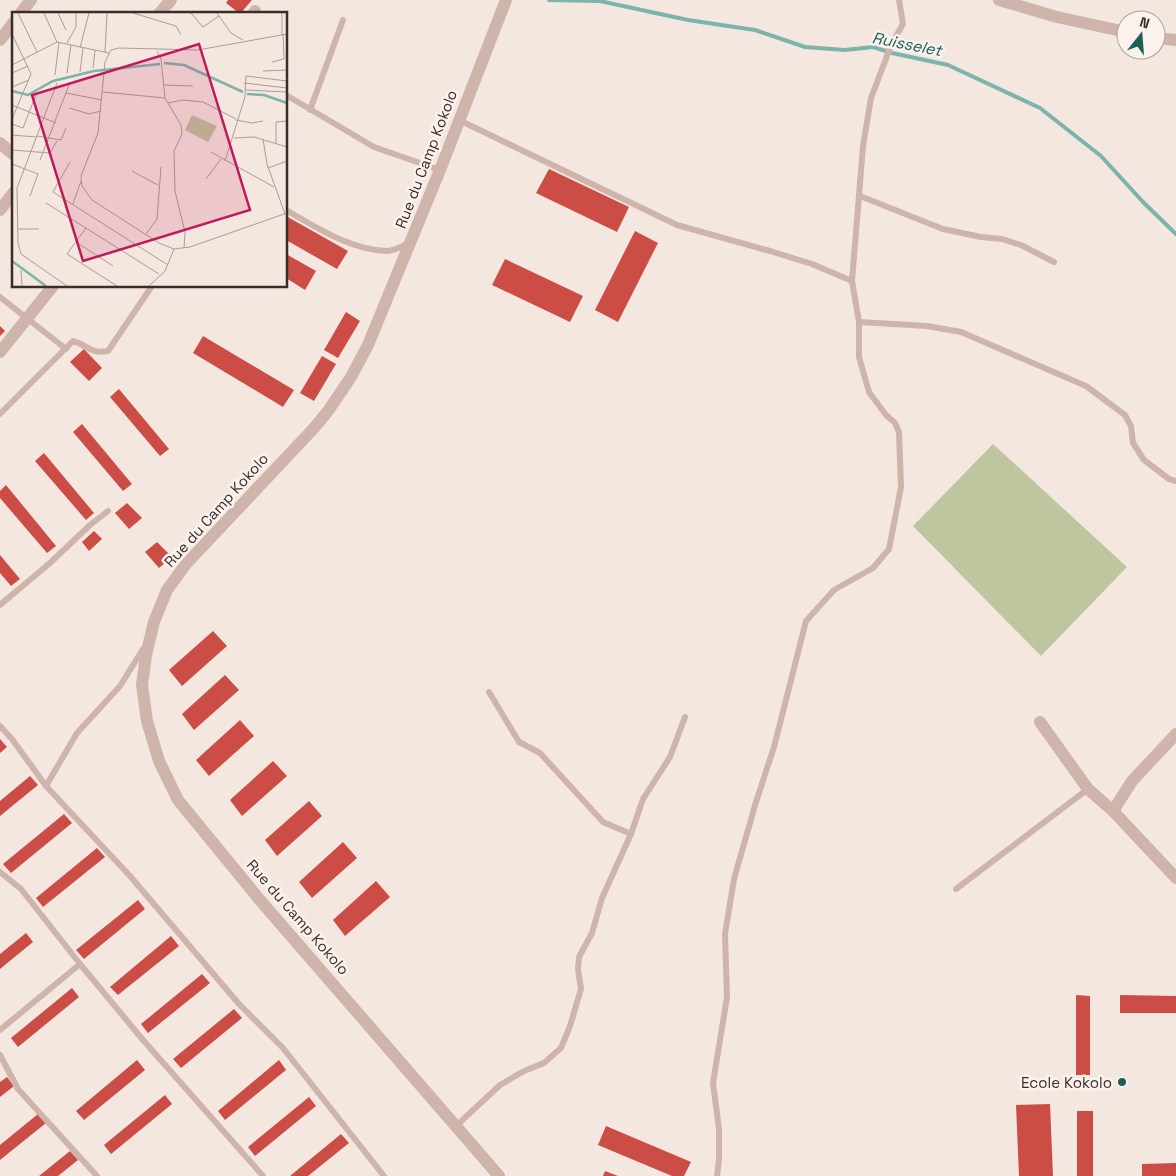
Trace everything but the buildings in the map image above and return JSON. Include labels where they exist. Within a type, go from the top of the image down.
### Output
[{"type":"street","points":[[22,12],[31,0]]},
{"type":"street","points":[[161,12],[170,0]]},
{"type":"street","name":"Rue du Camp Kokolo","points":[[499,1176],[259,899],[178,800],[158,761],[147,721],[142,685],[154,622],[167,590],[186,564],[314,428],[351,377],[368,345],[411,242],[506,0]]},
{"type":"street","points":[[999,0],[1057,17],[1116,30]]},
{"type":"street","points":[[0,40],[12,25]]},
{"type":"street","points":[[0,143],[12,153]]},
{"type":"street","points":[[0,210],[12,195]]},
{"type":"street","points":[[0,352],[51,288]]},
{"type":"street","points":[[1040,722],[1088,789],[1113,811],[1176,878]]},
{"type":"street","points":[[1113,811],[1132,781],[1176,734]]},
{"type":"lane","points":[[717,1176],[719,1129],[712,1083],[727,997],[725,934],[734,879],[774,747],[806,621],[834,590],[873,568],[889,549],[901,487],[899,432],[895,423],[886,415],[869,392],[859,357],[858,322],[852,281],[863,146],[871,98],[892,43],[903,24],[900,0]]},
{"type":"lane","points":[[310,110],[343,20]]},
{"type":"lane","points":[[288,96],[374,147],[440,170]]},
{"type":"lane","points":[[459,120],[677,225],[812,264],[852,281]]},
{"type":"lane","points":[[860,196],[943,230],[1002,239],[1021,245],[1054,262]]},
{"type":"lane","points":[[288,211],[328,234],[361,246],[389,252],[411,242]]},
{"type":"lane","points":[[0,414],[73,341],[96,353],[108,351],[151,288]]},
{"type":"lane","points":[[0,297],[66,349]]},
{"type":"lane","points":[[858,322],[927,326],[961,332],[1086,386],[1125,415],[1130,426],[1133,443],[1144,460],[1176,482]]},
{"type":"lane","points":[[0,605],[108,511]]},
{"type":"lane","points":[[46,786],[77,733],[120,686],[150,638]]},
{"type":"lane","points":[[489,692],[519,742],[540,753],[603,822],[631,834]]},
{"type":"lane","points":[[456,1126],[500,1085],[524,1071],[544,1063],[561,1048],[581,989],[578,969],[579,957],[592,933],[602,898],[631,834],[643,799],[670,757],[685,717]]},
{"type":"lane","points":[[0,726],[12,739],[46,786],[130,876],[239,1004],[283,1048],[384,1176]]},
{"type":"lane","points":[[956,889],[1088,789]]},
{"type":"lane","points":[[0,872],[21,889],[161,1062],[263,1176]]},
{"type":"lane","points":[[0,1030],[80,964]]},
{"type":"lane","points":[[0,1055],[18,1089],[97,1176]]},
{"type":"green space","points":[[993,444],[1127,567],[1041,656],[913,526]]},
{"type":"waterway","name":"Ruisselet","points":[[549,0],[600,1],[688,20],[755,30],[805,47],[845,50],[873,47],[948,65],[1040,108],[1101,156],[1143,202],[1176,234]]},
{"type":"place","name":"Ecole Kokolo","points":[[1122,1082]]}]
